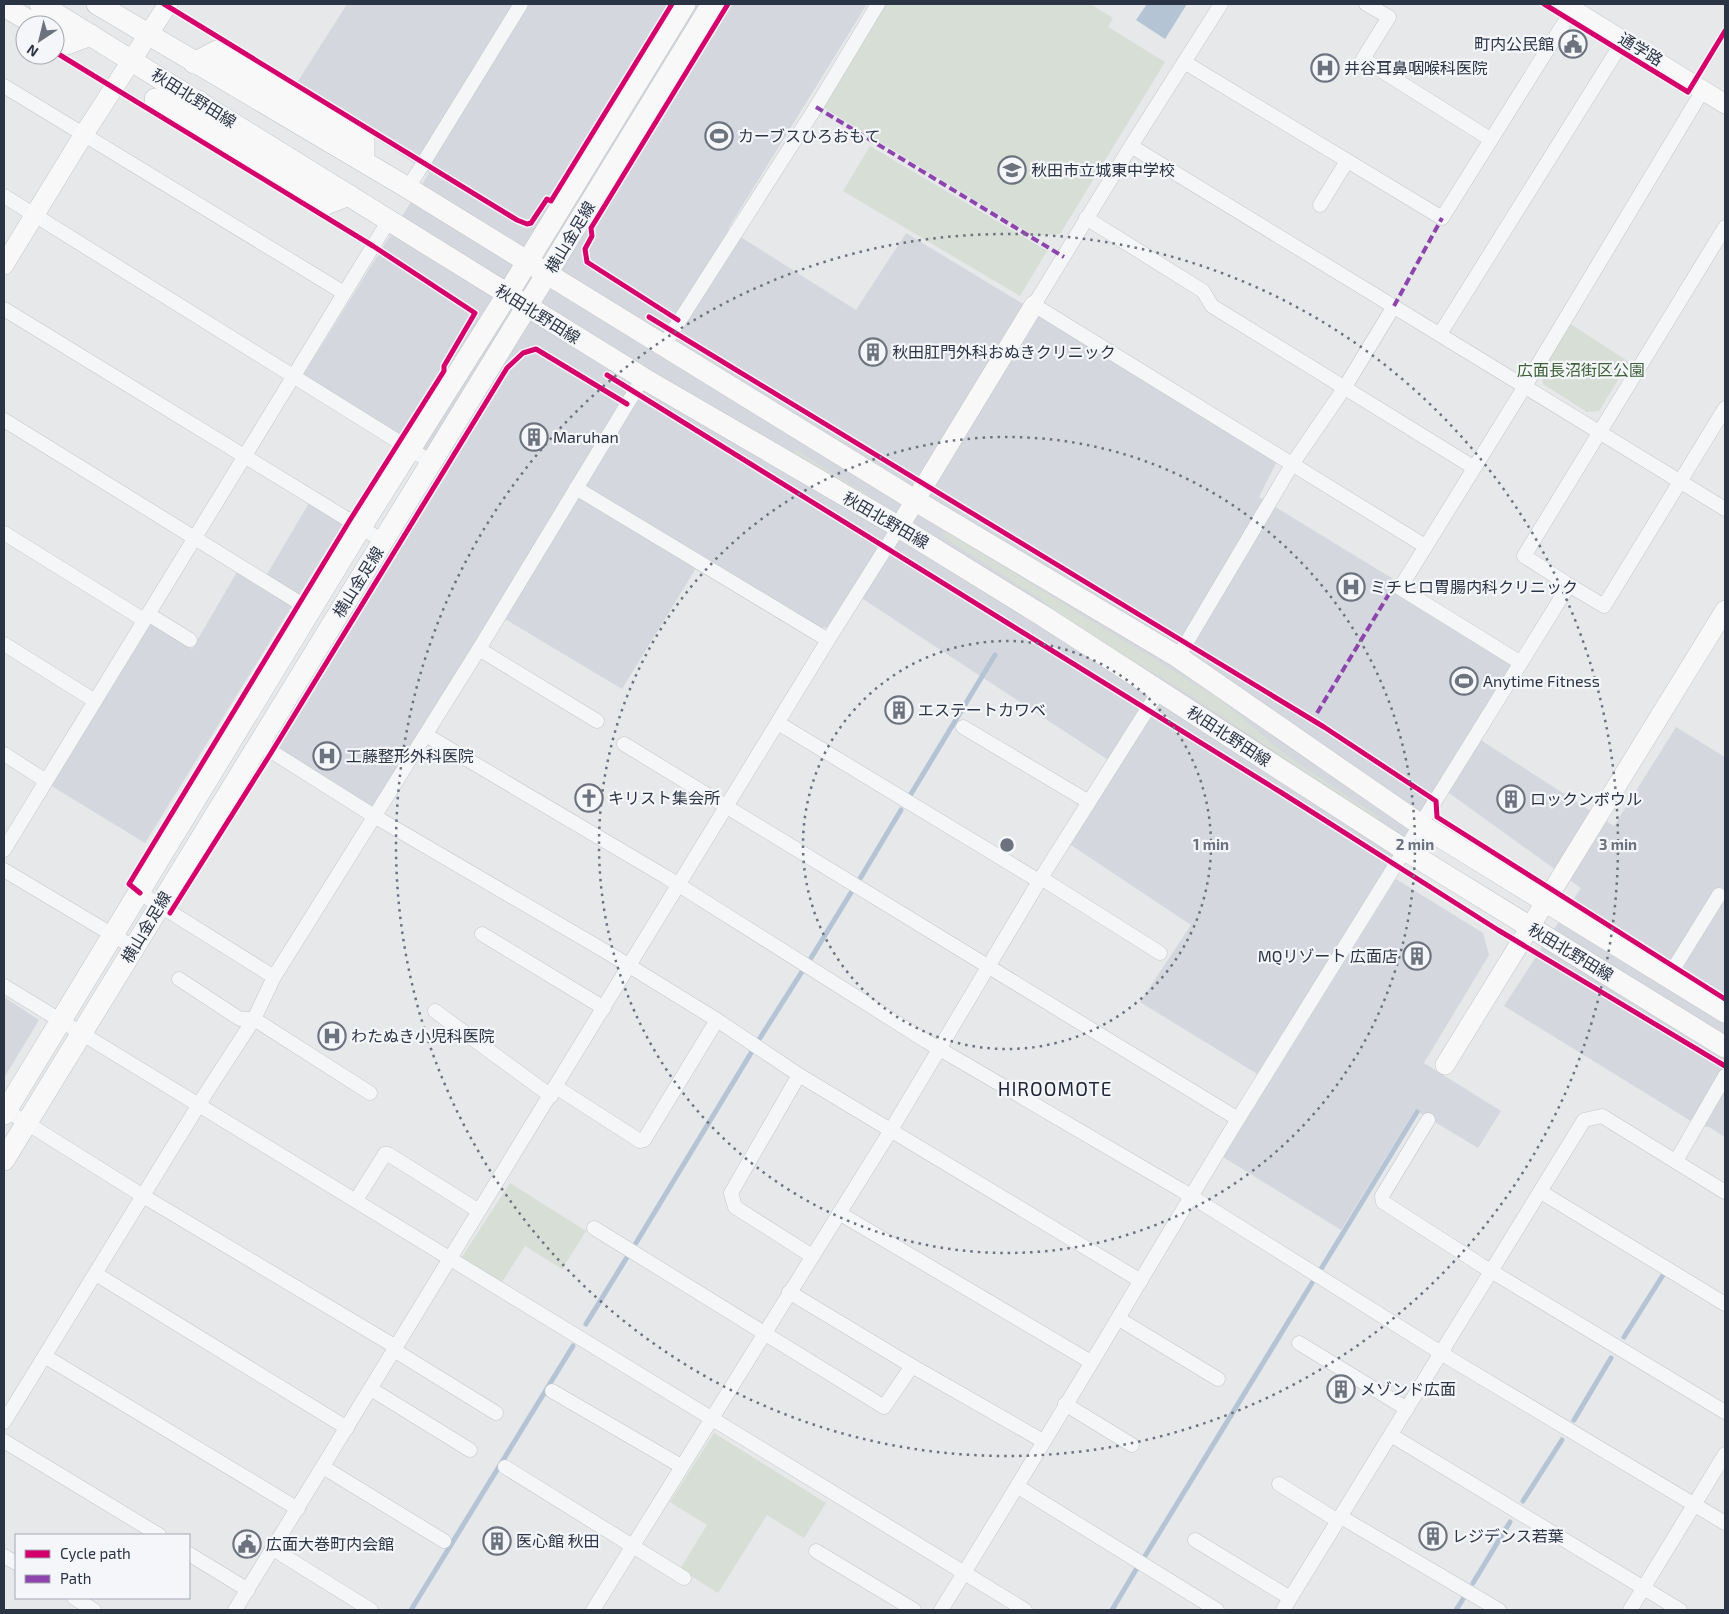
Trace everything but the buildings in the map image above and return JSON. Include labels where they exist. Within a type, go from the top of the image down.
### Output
[{"type":"main road","name":"秋田北野田線","points":[[40,4],[199,101],[527,308],[899,527],[1159,691],[1405,850],[1725,1047]]},
{"type":"main road","name":"秋田北野田線","points":[[97,4],[194,63],[364,161],[916,501],[1178,657],[1421,825],[1725,1012]]},
{"type":"main road","name":"横山金足線","points":[[5,1112],[312,610],[360,527],[507,295],[685,4]]},
{"type":"main road","name":"横山金足線","points":[[4,1160],[712,4]]},
{"type":"main road","points":[[4,6],[19,15]]},
{"type":"main road","points":[[65,43],[67,44],[91,34]]},
{"type":"main road","points":[[155,99],[326,204],[349,195]]},
{"type":"main road","points":[[199,101],[203,129]]},
{"type":"street","points":[[4,265],[84,134],[168,4]]},
{"type":"street","points":[[408,188],[522,4]]},
{"type":"street","points":[[664,345],[816,107],[878,4]]},
{"type":"street","points":[[235,1610],[450,1258],[554,1092],[828,640],[916,501],[1086,218],[1222,4]]},
{"type":"street","points":[[1366,4],[1389,17],[1363,59],[1490,139]]},
{"type":"street","points":[[1184,62],[1442,218],[1570,5],[1623,41],[1725,104]]},
{"type":"street","points":[[1440,334],[1623,41]]},
{"type":"street","points":[[4,86],[344,293]]},
{"type":"street","points":[[1521,663],[1400,588],[1473,467],[1525,386],[1703,90]]},
{"type":"street","points":[[1131,146],[1725,509]]},
{"type":"street","points":[[1320,205],[1347,161]]},
{"type":"street","points":[[4,196],[431,462]]},
{"type":"street","points":[[1086,218],[1203,291],[1212,306],[1473,467]]},
{"type":"street","points":[[4,850],[389,220]]},
{"type":"street","points":[[1725,227],[1601,433],[1524,556],[1604,606],[1725,408]]},
{"type":"street","points":[[1034,305],[1425,546]]},
{"type":"street","points":[[1178,657],[1293,463],[1345,387],[1394,306]]},
{"type":"street","points":[[4,309],[383,541]]},
{"type":"street","points":[[4,1422],[46,1357],[198,1106],[254,1019],[274,977],[479,649],[643,378]]},
{"type":"street","points":[[4,420],[312,610]]},
{"type":"street","points":[[576,488],[828,640]]},
{"type":"street","points":[[4,533],[146,617],[190,640]]},
{"type":"street","points":[[941,1610],[1018,1488],[1065,1404],[1119,1319],[1238,1119],[1569,585]]},
{"type":"street","points":[[1446,1065],[1725,610]]},
{"type":"street","points":[[4,644],[95,701]]},
{"type":"street","points":[[479,649],[597,721]]},
{"type":"street","points":[[593,1610],[763,1333],[891,1130],[1040,879],[1159,691]]},
{"type":"street","points":[[778,723],[1160,953]]},
{"type":"street","points":[[963,727],[1089,802]]},
{"type":"street","points":[[426,735],[679,885],[939,1048],[1191,1197],[1440,1352],[1725,1523]]},
{"type":"street","points":[[258,743],[374,816],[630,966],[717,1020],[799,1075],[1142,1281]]},
{"type":"street","points":[[624,744],[1238,1119]]},
{"type":"street","points":[[4,754],[46,781]]},
{"type":"street","points":[[4,870],[133,947]]},
{"type":"street","points":[[140,893],[274,977]]},
{"type":"street","points":[[1669,976],[1723,893]]},
{"type":"street","points":[[482,934],[604,1008]]},
{"type":"street","points":[[179,979],[240,1019],[254,1019],[370,1093]]},
{"type":"street","points":[[4,986],[60,1022],[356,1200],[1025,1610]]},
{"type":"street","points":[[435,1011],[554,1092],[640,1141],[644,1140],[717,1020]]},
{"type":"street","points":[[799,1075],[731,1193],[735,1207],[812,1256]]},
{"type":"street","points":[[1676,1161],[1725,1076]]},
{"type":"street","points":[[5,1112],[395,1348],[496,1413]]},
{"type":"street","points":[[1283,1610],[1584,1120],[1602,1116],[1725,1192]]},
{"type":"street","points":[[1428,1120],[1382,1196],[1383,1202],[1492,1271],[1725,1412]]},
{"type":"street","points":[[356,1200],[385,1154],[388,1154],[479,1211]]},
{"type":"street","points":[[1540,1192],[1725,1304]]},
{"type":"street","points":[[839,1213],[1091,1362]]},
{"type":"street","points":[[594,1228],[884,1407],[912,1366]]},
{"type":"street","points":[[96,1274],[347,1428]]},
{"type":"street","points":[[789,1292],[912,1366],[1043,1441]]},
{"type":"street","points":[[1119,1319],[1218,1379]]},
{"type":"street","points":[[1299,1342],[1407,1409]]},
{"type":"street","points":[[46,1357],[298,1509]]},
{"type":"street","points":[[371,1389],[470,1450]]},
{"type":"street","points":[[552,1391],[681,1466]]},
{"type":"street","points":[[1065,1404],[1132,1445]]},
{"type":"street","points":[[1391,1435],[1680,1610]]},
{"type":"street","points":[[4,1440],[156,1534]]},
{"type":"street","points":[[1630,1610],[1725,1454]]},
{"type":"street","points":[[504,1467],[684,1578]]},
{"type":"street","points":[[323,1468],[444,1541]]},
{"type":"street","points":[[1279,1484],[1499,1610]]},
{"type":"street","points":[[1018,1488],[1217,1610]]},
{"type":"street","points":[[1195,1540],[1290,1598]]},
{"type":"street","points":[[273,1549],[371,1610]]},
{"type":"street","points":[[816,1551],[914,1610]]},
{"type":"street","points":[[190,1555],[248,1590]]},
{"type":"street","points":[[4,1556],[15,1562]]},
{"type":"street","points":[[76,1599],[94,1610]]},
{"type":"shaded area","points":[[347,4],[867,4],[728,229],[856,310],[906,233],[1278,459],[1259,497],[1529,662],[1479,739],[1614,826],[1676,727],[1725,757],[1725,889],[1720,897],[1725,900],[1725,1137],[1709,1127],[1699,1126],[1504,1006],[1581,888],[1438,785],[1259,1075],[1140,1002],[1191,925],[1068,843],[1119,767],[863,599],[829,627],[810,628],[701,560],[622,689],[495,613],[374,816],[266,748],[441,464],[302,377],[429,173],[295,86]]},
{"type":"shaded area","points":[[309,503],[351,511],[145,843],[50,785],[150,623],[192,649],[240,567],[263,581]]},
{"type":"shaded area","points":[[1396,879],[1483,933],[1489,955],[1424,1063],[1501,1111],[1478,1148],[1415,1110],[1341,1230],[1223,1157]]},
{"type":"shaded area","points":[[4,997],[39,1020],[4,1078]]},
{"type":"green space","name":"秋田市立城東中学校","points":[[883,4],[1090,4],[1113,18],[1108,27],[1165,62],[1060,234],[1034,236],[821,106]]},
{"type":"green space","points":[[870,146],[1047,251],[1020,296],[843,191]]},
{"type":"green space","name":"広面長沼街区公園","points":[[1569,323],[1629,362],[1599,411],[1587,412],[1543,384],[1540,368]]},
{"type":"green space","points":[[794,450],[871,497],[868,498],[795,453]]},
{"type":"green space","points":[[943,533],[948,533],[1221,700],[1285,754],[1379,817],[1379,821],[1179,688],[1077,628],[1039,598],[943,537]]},
{"type":"green space","points":[[510,1183],[586,1231],[562,1269],[525,1246],[500,1285],[460,1260]]},
{"type":"green space","points":[[714,1433],[826,1503],[804,1538],[767,1515],[718,1593],[680,1569],[707,1525],[670,1502]]},
{"type":"water","points":[[1147,4],[1187,4],[1165,39],[1136,20]]},
{"type":"waterway","points":[[911,794],[995,655]]},
{"type":"waterway","points":[[858,882],[901,810]]},
{"type":"waterway","points":[[811,958],[852,891]]},
{"type":"waterway","points":[[760,1038],[803,970]]},
{"type":"waterway","points":[[636,1243],[751,1053]]},
{"type":"waterway","points":[[1321,1269],[1417,1112]]},
{"type":"waterway","points":[[586,1324],[629,1254]]},
{"type":"waterway","points":[[1624,1337],[1663,1275]]},
{"type":"waterway","points":[[1145,1556],[1312,1283]]},
{"type":"waterway","points":[[411,1610],[573,1346]]},
{"type":"waterway","points":[[1574,1420],[1611,1358]]},
{"type":"waterway","points":[[1523,1501],[1562,1440]]},
{"type":"waterway","points":[[1473,1583],[1510,1522]]},
{"type":"waterway","points":[[1112,1610],[1137,1568]]},
{"type":"waterway","points":[[1456,1610],[1463,1599]]},
{"type":"marked path","points":[[816,107],[1064,257]]},
{"type":"marked path","points":[[1394,306],[1442,218]]},
{"type":"marked path","points":[[1317,713],[1395,584],[1400,588]]},
{"type":"cycle path","points":[[164,4],[517,220],[527,224],[531,223],[547,199],[551,201],[672,4]]},
{"type":"cycle path","points":[[678,320],[587,262],[585,249],[592,236],[591,228],[728,4]]},
{"type":"cycle path","name":"通学路","points":[[1544,4],[1688,92],[1725,31]]},
{"type":"cycle path","points":[[65,58],[373,246],[475,313],[444,366],[444,371],[350,520],[129,884],[140,893]]},
{"type":"cycle path","points":[[649,317],[1324,727],[1436,801],[1437,817],[1725,999]]},
{"type":"cycle path","points":[[170,913],[271,753],[507,368],[523,353],[536,349],[627,404]]},
{"type":"cycle path","points":[[607,375],[1282,793],[1498,930],[1725,1066]]},
{"type":"place","name":"町内公民館","points":[[1573,44]]},
{"type":"place","name":"井谷耳鼻咽喉科医院","points":[[1325,68]]},
{"type":"place","name":"カーブスひろおもて","points":[[719,136]]},
{"type":"place","name":"秋田市立城東中学校","points":[[1012,170]]},
{"type":"place","name":"秋田肛門外科おぬきクリニック","points":[[873,352]]},
{"type":"place","name":"Maruhan","points":[[534,437]]},
{"type":"place","name":"ミチヒロ胃腸内科クリニック","points":[[1351,587]]},
{"type":"place","name":"Anytime Fitness","points":[[1464,681]]},
{"type":"place","name":"エステートカワベ","points":[[899,710]]},
{"type":"place","name":"工藤整形外科医院","points":[[327,756]]},
{"type":"place","name":"キリスト集会所","points":[[589,798]]},
{"type":"place","name":"ロックンボウル","points":[[1511,799]]},
{"type":"place","name":"MQリゾート 広面店","points":[[1417,956]]},
{"type":"place","name":"わたぬき小児科医院","points":[[332,1036]]},
{"type":"place","name":"メゾンド広面","points":[[1341,1389]]},
{"type":"place","name":"レジデンス若葉","points":[[1433,1536]]},
{"type":"place","name":"医心館 秋田","points":[[497,1541]]},
{"type":"place","name":"広面大巻町内会館","points":[[247,1544]]},
{"type":"district","name":"HIROOMOTE","points":[[1055,1089]]}]
